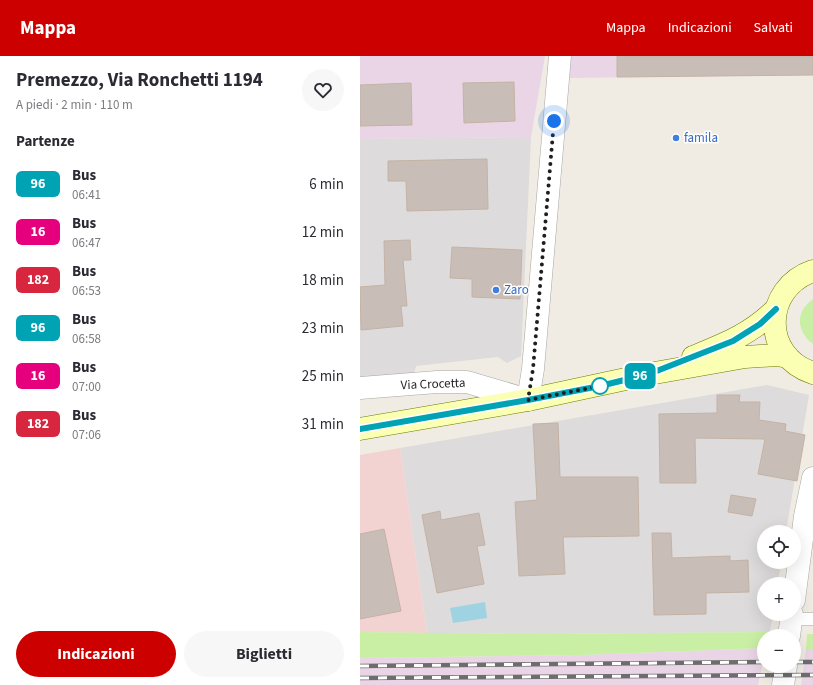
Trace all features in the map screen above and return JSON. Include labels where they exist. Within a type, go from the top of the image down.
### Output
[{"type":"main road","points":[[813,271],[798,278],[782,293],[776,309],[774,320],[776,336],[782,350],[799,366],[813,373]]},
{"type":"main road","points":[[649,374],[733,341],[760,324],[776,309]]},
{"type":"main road","points":[[360,429],[528,400],[600,386],[649,374],[745,357],[777,355],[788,357]]},
{"type":"street","points":[[528,400],[533,369],[560,56]]},
{"type":"street","name":"Via Crocetta","points":[[360,388],[437,382],[467,382],[528,400]]},
{"type":"street","points":[[797,577],[805,516],[813,478]]},
{"type":"street","points":[[783,685],[785,673]]},
{"type":"lane","points":[[801,618],[813,619]]},
{"type":"shaded area","points":[[360,56],[545,56],[531,137],[360,139]]},
{"type":"shaded area","points":[[571,56],[813,56],[813,75],[568,78]]},
{"type":"shaded area","points":[[531,137],[521,356],[507,363],[498,357],[416,366],[414,373],[360,378],[360,139]]},
{"type":"shaded area","points":[[767,385],[809,395],[787,525],[757,525],[757,569],[780,569],[779,577],[757,577],[757,621],[772,621],[770,629],[757,629],[757,632],[540,634],[427,633],[400,448]]},
{"type":"shaded area","points":[[400,448],[427,633],[360,632],[360,455]]},
{"type":"shaded area","points":[[757,648],[757,673],[761,673],[758,685],[360,685],[360,658],[582,655]]},
{"type":"shaded area","points":[[806,650],[813,650],[813,685],[801,685]]},
{"type":"green space","points":[[813,299],[813,344],[803,333],[800,322],[803,310]]},
{"type":"green space","points":[[360,632],[540,634],[757,632],[757,648],[582,655],[360,658]]},
{"type":"green space","points":[[807,634],[813,634],[813,650],[806,650]]},
{"type":"water","points":[[485,602],[487,618],[453,623],[450,608]]},
{"type":"building","points":[[617,56],[813,56],[813,75],[617,77]]},
{"type":"building","points":[[514,82],[515,121],[464,123],[463,83]]},
{"type":"building","points":[[411,83],[412,125],[360,126],[360,85]]},
{"type":"building","points":[[487,159],[488,209],[407,211],[406,181],[388,181],[388,161]]},
{"type":"building","points":[[410,240],[411,260],[403,260],[407,306],[401,306],[403,326],[361,330],[360,287],[385,285],[384,241]]},
{"type":"building","points":[[452,247],[522,250],[520,299],[472,297],[472,279],[450,278]]},
{"type":"building","points":[[717,395],[740,395],[739,402],[760,402],[759,420],[786,424],[785,431],[805,435],[797,481],[758,474],[765,439],[695,438],[696,483],[660,483],[659,414],[717,413]]},
{"type":"building","points":[[558,423],[560,477],[638,477],[639,536],[563,537],[565,574],[519,576],[515,502],[537,500],[533,424]]},
{"type":"building","points":[[731,495],[756,499],[752,516],[728,512]]},
{"type":"building","points":[[440,511],[441,520],[479,513],[485,545],[477,546],[484,584],[437,593],[422,515]]},
{"type":"building","points":[[384,529],[401,611],[360,619],[360,534]]},
{"type":"building","points":[[652,533],[671,533],[672,558],[730,556],[730,561],[748,560],[749,592],[706,593],[706,614],[654,615]]},
{"type":"railway","points":[[360,666],[757,662]]},
{"type":"railway","points":[[801,662],[813,662]]},
{"type":"railway","points":[[360,678],[813,675]]},
{"type":"bus line","name":"96","points":[[360,429],[528,400],[600,386],[649,374],[739,338],[760,324],[776,309]]},
{"type":"place","name":"famila","points":[[676,138]]},
{"type":"place","name":"Zaro","points":[[496,290]]},
{"type":"route","points":[[554,121],[533,369],[528,400],[600,386]]}]
